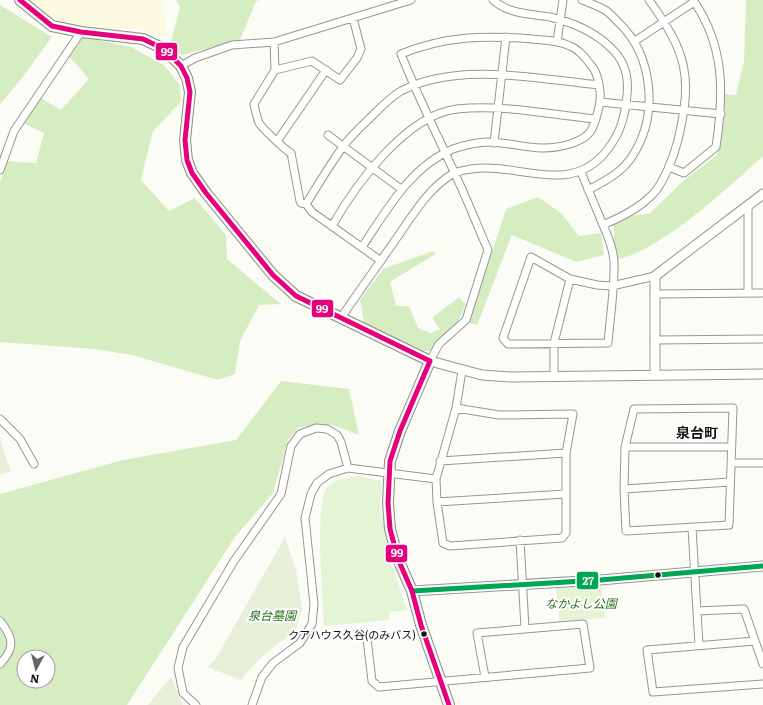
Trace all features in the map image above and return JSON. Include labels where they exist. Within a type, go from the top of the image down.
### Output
[{"type":"main road","points":[[20,0],[52,26],[81,32],[143,39],[164,49],[181,66],[187,78],[190,92],[185,140],[187,160],[192,173],[206,193],[273,275],[296,296],[430,361],[400,431],[390,461],[388,504],[390,529],[398,559],[412,591],[421,626],[449,705]]},
{"type":"street","points":[[181,66],[195,58],[232,45],[274,42],[411,0]]},
{"type":"street","points":[[341,318],[426,197],[455,173],[480,168],[572,175],[580,172],[597,161],[612,145],[621,126],[626,104],[627,80],[625,70],[620,60],[611,48],[599,38],[561,20],[506,9],[493,0]]},
{"type":"street","points":[[557,42],[563,0]]},
{"type":"street","points":[[582,0],[606,10],[635,41],[643,63],[649,88],[650,107],[647,121],[633,155],[621,170],[605,182],[588,190]]},
{"type":"street","points":[[604,226],[637,208],[654,194],[671,163],[685,111],[687,88],[684,67],[676,41],[649,0]]},
{"type":"street","points":[[635,41],[694,1],[714,38],[718,54],[721,82],[721,114],[716,147],[684,173],[668,167]]},
{"type":"street","points":[[275,70],[312,61],[340,80],[357,58],[361,49],[353,18]]},
{"type":"street","points":[[0,170],[14,131],[81,32]]},
{"type":"street","points":[[494,143],[506,37]]},
{"type":"street","points":[[362,247],[401,189],[427,164],[445,154],[452,150],[467,144],[494,143],[541,149],[556,148],[577,142],[590,134],[596,119],[600,102],[596,69],[584,56],[571,46],[557,42],[506,37],[454,38],[434,42],[401,54],[413,86],[445,154],[455,173],[488,250],[466,320],[439,344],[430,361],[462,371],[482,375],[511,377],[655,374],[763,374]]},
{"type":"street","points":[[274,42],[275,70],[254,104],[260,124],[278,140],[279,146],[291,153],[300,201],[306,204],[312,212],[381,261]]},
{"type":"street","points":[[278,140],[326,70]]},
{"type":"street","points":[[306,204],[342,147],[389,100],[413,86],[447,76],[470,75],[502,76],[598,85]]},
{"type":"street","points":[[600,102],[721,114]]},
{"type":"street","points":[[332,226],[371,169],[399,140],[429,119],[457,110],[498,108],[596,119]]},
{"type":"street","points":[[328,135],[371,169],[401,189]]},
{"type":"street","points":[[580,172],[609,239],[614,267],[612,286],[608,343],[508,344],[503,338],[531,257],[570,279],[612,286],[655,276],[763,194]]},
{"type":"street","points":[[748,206],[748,293]]},
{"type":"street","points":[[655,276],[655,374]]},
{"type":"street","points":[[554,376],[554,343],[570,279]]},
{"type":"street","points":[[654,294],[763,293]]},
{"type":"street","points":[[654,340],[763,339]]},
{"type":"street","points":[[456,408],[499,415],[573,414],[566,453],[566,533],[562,538],[450,546],[443,543],[437,502],[436,478],[456,408],[462,371]]},
{"type":"street","points":[[733,408],[729,525],[626,531],[624,489],[625,448],[634,409],[733,408]]},
{"type":"street","points":[[0,419],[20,439],[34,464]]},
{"type":"street","points":[[196,705],[183,693],[178,668],[183,648],[234,561],[281,494],[292,446],[300,434],[316,428],[327,429],[337,435],[341,442],[348,468]]},
{"type":"street","points":[[625,448],[731,447]]},
{"type":"street","points":[[440,461],[566,453]]},
{"type":"street","points":[[732,463],[763,463]]},
{"type":"street","points":[[252,705],[262,676],[273,664],[300,643],[312,624],[314,604],[305,511],[317,483],[333,472],[348,468],[436,478]]},
{"type":"street","points":[[624,489],[730,482]]},
{"type":"street","points":[[437,502],[566,494]]},
{"type":"street","points":[[692,528],[696,571],[699,645]]},
{"type":"street","points":[[520,540],[525,628]]},
{"type":"street","points":[[412,591],[600,580],[763,566]]},
{"type":"street","points":[[697,611],[744,609],[763,664]]},
{"type":"street","points":[[0,621],[11,639],[10,653],[0,664]]},
{"type":"street","points":[[367,639],[372,681],[379,687],[590,668],[583,624],[477,633],[485,677]]},
{"type":"street","points":[[755,641],[647,650],[653,692],[763,684]]},
{"type":"green space","points":[[30,0],[165,0],[166,38],[140,29],[80,28],[56,23]]},
{"type":"green space","points":[[176,0],[260,0],[256,1],[240,40],[182,55],[169,48],[180,8]]},
{"type":"green space","points":[[746,0],[763,0],[763,156],[713,201],[672,232],[632,255],[614,260],[614,225],[634,215],[649,214],[682,182],[717,155],[724,119],[725,94],[736,95],[744,61]]},
{"type":"green space","points":[[0,5],[52,37],[22,78],[0,104]]},
{"type":"green space","points":[[83,37],[131,47],[164,65],[180,85],[181,102],[153,131],[141,180],[169,211],[195,198],[226,235],[227,259],[281,304],[259,305],[240,341],[235,374],[218,380],[132,355],[94,349],[0,342],[0,182],[7,161],[36,163],[44,133],[23,123],[41,98],[61,110],[89,79],[69,56]]},
{"type":"green space","points":[[538,197],[561,213],[579,236],[601,233],[604,255],[576,262],[512,235],[477,325],[469,323],[506,209]]},
{"type":"green space","points":[[433,251],[437,253],[390,282],[396,306],[409,306],[418,328],[431,333],[440,329],[432,318],[459,297],[466,304],[459,320],[430,351],[420,351],[364,323],[360,300],[383,269]]},
{"type":"green space","points":[[281,381],[349,389],[359,435],[333,425],[299,427],[288,440],[273,493],[235,537],[127,705],[0,705],[0,494],[123,460],[236,440]]},
{"type":"green space","points":[[0,439],[11,472],[0,474]]},
{"type":"green space","points":[[357,476],[382,481],[380,507],[389,555],[407,610],[389,612],[389,620],[324,626],[320,530],[324,495],[328,486],[334,482]]},
{"type":"green space","name":"泉台墓園","points":[[285,537],[296,570],[302,609],[295,632],[266,653],[253,665],[241,680],[207,667],[215,660]]},
{"type":"green space","name":"なかよし公園","points":[[601,585],[605,618],[559,621],[556,588]]},
{"type":"green space","points":[[171,677],[183,705],[148,705]]},
{"type":"transit line","name":"99","points":[[20,0],[52,26],[81,32],[143,39],[164,49],[181,66],[187,78],[190,92],[185,140],[187,160],[192,173],[206,193],[273,275],[296,296],[430,361],[400,431],[390,461],[388,503],[390,529],[398,559],[412,591],[421,625],[449,705]]},
{"type":"transit line","name":"27","points":[[412,591],[600,580],[763,566]]},
{"type":"place","name":"クアハウス久谷(のみバス)","points":[[424,634]]},
{"type":"district","name":"泉台町","points":[[697,432]]}]
